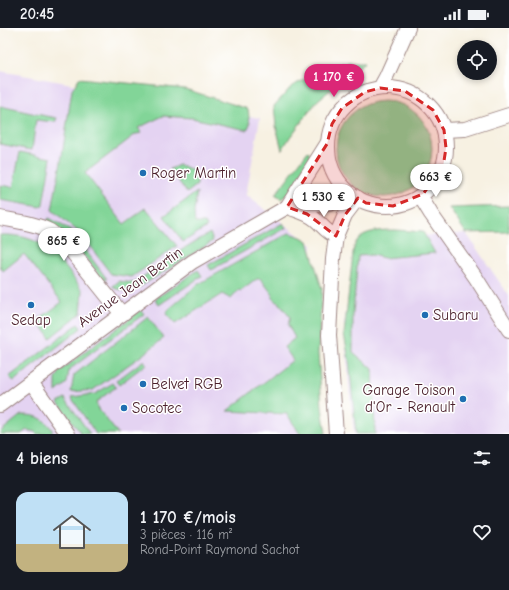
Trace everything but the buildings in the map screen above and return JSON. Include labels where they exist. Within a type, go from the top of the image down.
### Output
[{"type":"street","points":[[380,88],[408,28]]},
{"type":"street","points":[[380,88],[405,91],[427,103],[433,110],[444,130],[446,148],[443,167],[432,186],[412,201],[393,206],[366,203],[340,184],[331,168],[327,144],[332,124],[342,108],[366,92],[380,88]]},
{"type":"street","points":[[444,130],[465,129],[509,115]]},
{"type":"street","name":"Avenue Jean Bertin","points":[[287,208],[327,144]]},
{"type":"street","points":[[420,196],[476,278],[509,330]]},
{"type":"street","points":[[336,434],[329,335],[333,260],[336,236],[345,215],[356,197]]},
{"type":"street","name":"Avenue Jean Bertin","points":[[0,405],[192,262],[287,208],[329,204],[356,197]]},
{"type":"street","points":[[287,208],[307,214],[316,220],[329,233],[336,236]]},
{"type":"street","points":[[0,218],[38,226],[59,238],[69,248],[122,314]]},
{"type":"street","points":[[32,382],[68,434]]},
{"type":"highlighted area","points":[[380,88],[405,91],[433,110],[444,130],[446,148],[443,167],[423,194],[393,206],[366,203],[358,198],[345,215],[336,236],[307,214],[287,207],[327,144],[332,124],[342,108],[365,92]]},
{"type":"shaded area","points":[[0,71],[260,118],[246,195],[312,245],[302,337],[313,434],[0,434]]},
{"type":"shaded area","points":[[466,233],[509,296],[509,434],[354,434],[344,324],[358,239]]},
{"type":"green space","points":[[348,61],[366,61],[318,100],[282,150],[276,126],[274,106],[292,86],[334,65]]},
{"type":"green space","points":[[79,78],[185,89],[248,109],[250,124],[247,130],[192,118],[163,116],[138,128],[142,133],[136,134],[85,173],[124,224],[146,208],[177,246],[132,277],[111,274],[80,233],[52,210],[72,90]]},
{"type":"green space","points":[[375,101],[393,101],[403,104],[411,109],[424,122],[429,130],[432,140],[432,158],[429,168],[418,183],[411,189],[403,194],[393,197],[375,197],[365,194],[357,189],[344,176],[339,168],[336,158],[336,140],[339,130],[344,122],[357,109],[365,104]]},
{"type":"green space","points":[[0,106],[57,118],[55,122],[36,120],[32,150],[0,144]]},
{"type":"green space","points":[[308,151],[310,158],[291,192],[281,199],[275,195]]},
{"type":"green space","points":[[20,152],[51,158],[43,204],[41,207],[0,200],[0,185],[13,187]]},
{"type":"green space","points":[[179,165],[193,171],[196,177],[197,185],[187,193],[170,169]]},
{"type":"green space","points":[[197,192],[194,212],[195,223],[205,223],[207,227],[183,242],[164,216]]},
{"type":"green space","points":[[509,206],[509,232],[466,233],[449,208]]},
{"type":"green space","points":[[49,218],[71,231],[107,279],[104,281],[68,236],[46,223]]},
{"type":"green space","points":[[283,223],[286,228],[211,270],[208,265]]},
{"type":"green space","points":[[396,230],[423,232],[435,253],[384,258],[372,255],[358,256],[353,314],[353,352],[373,369],[375,434],[356,434],[349,360],[344,334],[353,253],[356,242],[360,237],[374,231]]},
{"type":"green space","points":[[210,233],[213,241],[138,288],[125,290],[112,287],[119,281],[134,283],[186,247]]},
{"type":"green space","points":[[289,233],[308,241],[322,289],[318,353],[322,407],[326,434],[300,434],[287,414],[227,411],[293,360],[284,347],[295,338],[288,325],[290,317],[278,302],[276,302],[272,296],[273,295],[261,279],[257,279],[241,291],[239,290],[231,299],[222,294],[175,324],[166,314],[168,310],[197,285]]},
{"type":"green space","points":[[0,235],[24,237],[47,248],[57,257],[83,290],[81,313],[50,338],[38,320],[62,302],[24,254],[3,271],[0,266]]},
{"type":"green space","points":[[198,270],[202,276],[159,305],[155,299]]},
{"type":"green space","points":[[141,310],[144,314],[69,370],[67,383],[56,392],[56,379],[60,371]]},
{"type":"green space","points":[[148,317],[164,338],[93,390],[71,392],[74,375]]},
{"type":"green space","points":[[78,324],[81,328],[14,381],[9,377]]},
{"type":"green space","points":[[144,360],[146,364],[119,385],[116,381]]},
{"type":"green space","points":[[113,383],[116,387],[96,402],[97,407],[118,434],[96,434],[72,397],[95,394]]},
{"type":"green space","points":[[65,398],[90,434],[81,434],[58,402]]},
{"type":"green space","points":[[21,415],[35,416],[42,419],[52,429],[52,433],[37,434],[27,430],[21,434],[0,434],[0,432]]},
{"type":"place","name":"Roger Martin","points":[[143,173]]},
{"type":"place","name":"Sedap","points":[[31,305]]},
{"type":"place","name":"Subaru","points":[[425,315]]},
{"type":"place","name":"Belvet RGB","points":[[143,384]]},
{"type":"place","name":"Garage Toison d'Or - Renault","points":[[463,399]]},
{"type":"place","name":"Socotec","points":[[124,408]]}]
